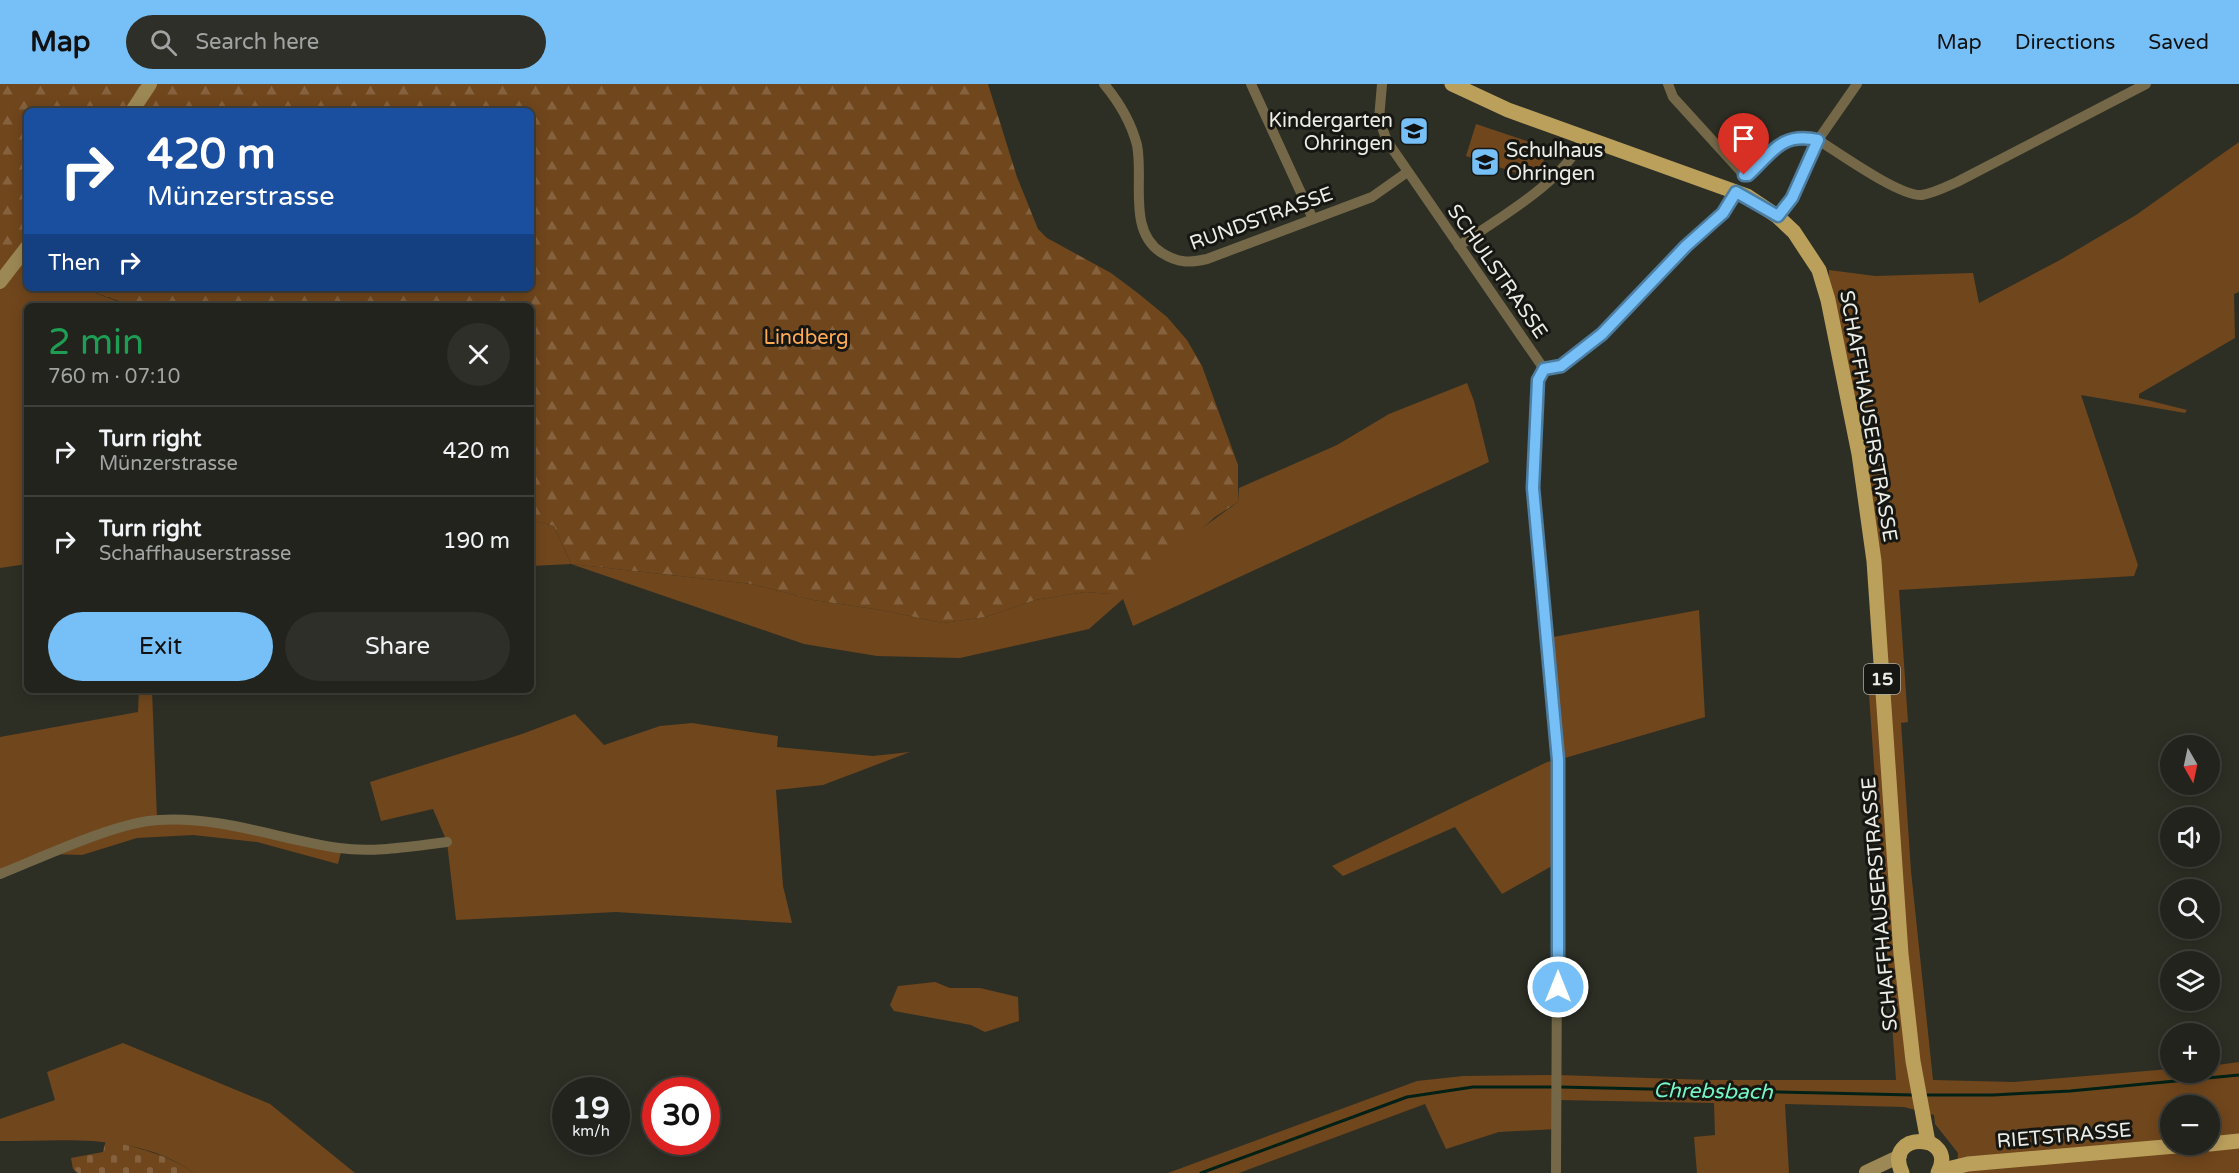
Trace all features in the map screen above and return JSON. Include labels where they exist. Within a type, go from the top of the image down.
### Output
[{"type":"main road","points":[[134,108],[150,84]]},
{"type":"main road","name":"SCHAFFHAUSERSTRASSE","points":[[1452,84],[1493,104],[1736,192],[1778,216],[1804,244],[1823,281],[1864,482],[1874,561],[1899,927],[1921,1142]]},
{"type":"main road","points":[[0,282],[24,251]]},
{"type":"main road","points":[[2220,1143],[2239,1141]]},
{"type":"main road","points":[[1866,1172],[1900,1156],[1905,1147],[1921,1142],[1939,1167]]},
{"type":"main road","name":"RIETSTRASSE","points":[[1939,1167],[2160,1147]]},
{"type":"main road","points":[[1900,1156],[1902,1173]]},
{"type":"main road","points":[[1859,1173],[1874,1173]]},
{"type":"main road","points":[[1885,1173],[1892,1173]]},
{"type":"street","name":"RUNDSTRASSE","points":[[1104,84],[1119,103],[1136,144],[1140,217],[1147,239],[1156,249],[1174,260],[1187,263],[1206,259],[1372,196],[1407,173]]},
{"type":"street","points":[[1251,84],[1313,219]]},
{"type":"street","name":"SCHULSTRASSE","points":[[1382,84],[1379,119],[1387,141],[1544,369],[1538,380],[1533,488],[1558,760],[1556,1173]]},
{"type":"street","points":[[1668,84],[1673,97],[1744,175],[1748,175],[1789,139],[1805,137],[1818,140],[1902,191],[1919,195],[1957,182],[2146,84]]},
{"type":"street","points":[[1778,216],[1792,198],[1818,140],[1857,84]]},
{"type":"street","points":[[1459,246],[1556,174],[1576,154],[1584,138]]},
{"type":"street","points":[[1544,369],[1561,366],[1602,334],[1679,253],[1723,213],[1736,192]]},
{"type":"street","points":[[0,874],[123,827],[157,820],[188,819],[243,826],[342,848],[388,849],[447,842]]},
{"type":"green space","name":"Lindberg","points":[[0,84],[988,84],[1017,177],[1038,229],[1047,238],[1111,273],[1167,317],[1187,340],[1202,366],[1238,465],[1238,502],[1215,517],[1123,599],[1111,594],[1085,592],[1035,600],[986,617],[943,623],[881,610],[813,600],[752,584],[571,564],[554,526],[534,521],[534,303],[124,303],[90,291],[534,291],[534,108],[24,108],[24,264],[17,260],[0,282]]},
{"type":"green space","points":[[1476,124],[1548,148],[1537,180],[1466,156]]},
{"type":"green space","points":[[2239,142],[2239,292],[2234,294],[2235,338],[2139,394],[2139,398],[2187,410],[2185,413],[2081,395],[2138,565],[2134,576],[1899,590],[1908,722],[1901,723],[1911,871],[1933,1080],[2014,1082],[2160,1070],[2160,1083],[2220,1083],[2220,1065],[2239,1062],[2239,1173],[1957,1173],[1958,1153],[1935,1124],[1934,1115],[1904,1107],[1785,1104],[1789,1173],[1697,1173],[1694,1137],[1715,1135],[1714,1103],[1558,1100],[1557,1129],[1499,1132],[1446,1149],[1425,1104],[1239,1173],[1168,1173],[1417,1081],[1463,1076],[1558,1075],[1709,1080],[1896,1080],[1867,666],[1874,663],[1874,561],[1828,300],[1829,270],[1875,276],[1973,273],[1979,303],[2060,260],[2136,215]]},
{"type":"green space","points":[[17,260],[24,264],[24,291],[90,291],[122,303],[24,303],[24,564],[0,568],[0,282]]},
{"type":"green space","points":[[1467,383],[1474,401],[1489,462],[1133,626],[1123,599],[1089,629],[960,658],[877,656],[804,644],[571,564],[752,584],[813,600],[881,610],[943,623],[986,617],[1035,600],[1085,592],[1111,594],[1238,502],[1239,488],[1337,445],[1389,414]]},
{"type":"green space","points":[[534,521],[554,526],[571,564],[534,566]]},
{"type":"green space","points":[[1699,610],[1705,717],[1558,760],[1559,862],[1502,894],[1455,827],[1343,876],[1332,866],[1547,762],[1557,760],[1548,638]]},
{"type":"green space","points":[[139,693],[152,693],[157,819],[188,819],[342,848],[338,864],[257,842],[193,835],[137,838],[82,855],[50,854],[0,874],[0,737],[138,712]]},
{"type":"green space","points":[[575,714],[604,745],[660,726],[692,723],[778,736],[777,747],[873,756],[910,752],[823,785],[776,790],[783,886],[792,923],[616,912],[456,920],[447,842],[433,809],[381,821],[370,782],[522,734]]},
{"type":"green space","points":[[935,982],[950,988],[980,988],[1018,997],[1019,1021],[985,1032],[971,1025],[894,1011],[890,1005],[898,986]]},
{"type":"green space","points":[[123,1043],[270,1104],[355,1173],[194,1173],[172,1160],[125,1145],[75,1140],[0,1141],[0,1119],[55,1100],[47,1072]]},
{"type":"green space","points":[[106,1140],[163,1156],[194,1173],[78,1173],[73,1169],[71,1158],[103,1152]]},
{"type":"waterway","name":"Chrebsbach","points":[[1923,1095],[1993,1095],[2070,1091],[2239,1075]]},
{"type":"waterway","name":"Chrebsbach","points":[[1201,1173],[1407,1097],[1473,1087],[1554,1087]]},
{"type":"waterway","name":"Chrebsbach","points":[[1560,1087],[1913,1095]]},
{"type":"place","name":"Kindergarten Ohringen","points":[[1414,131]]},
{"type":"place","name":"Schulhaus Ohringen","points":[[1485,162]]},
{"type":"route","points":[[1558,987],[1558,760],[1533,488],[1538,380],[1544,369],[1561,366],[1602,334],[1665,267],[1723,213],[1736,192],[1747,196],[1778,216],[1792,198],[1818,140],[1805,137],[1789,139],[1748,175],[1744,175]]}]
